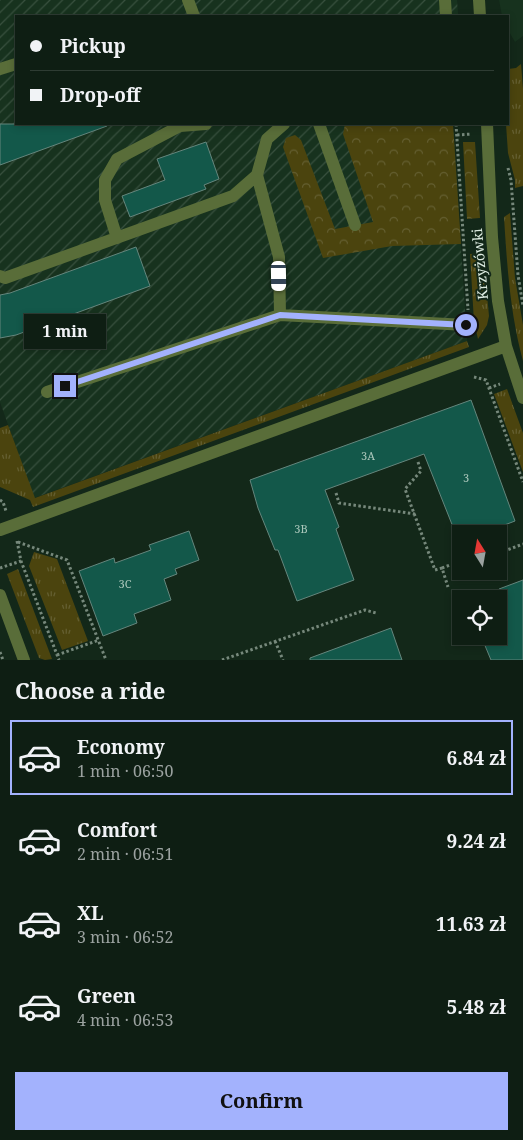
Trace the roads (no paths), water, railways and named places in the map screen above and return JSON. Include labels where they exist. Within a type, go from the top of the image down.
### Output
[{"type":"street","points":[[188,0],[194,15]]},
{"type":"street","points":[[445,0],[446,15]]},
{"type":"street","points":[[479,0],[480,15]]},
{"type":"street","points":[[0,69],[15,64]]},
{"type":"street","points":[[117,238],[105,200],[105,180],[117,159],[180,125]]},
{"type":"street","points":[[280,315],[279,257],[256,176],[267,139],[283,125]]},
{"type":"street","points":[[320,125],[355,226]]},
{"type":"street","name":"Krzyżówki","points":[[487,125],[492,238],[498,301],[506,346],[523,398]]},
{"type":"street","points":[[0,276],[5,278],[233,196],[256,176]]},
{"type":"street","points":[[47,392],[280,315],[468,322]]},
{"type":"street","points":[[6,528],[506,346]]},
{"type":"street","points":[[0,594],[24,660]]}]
